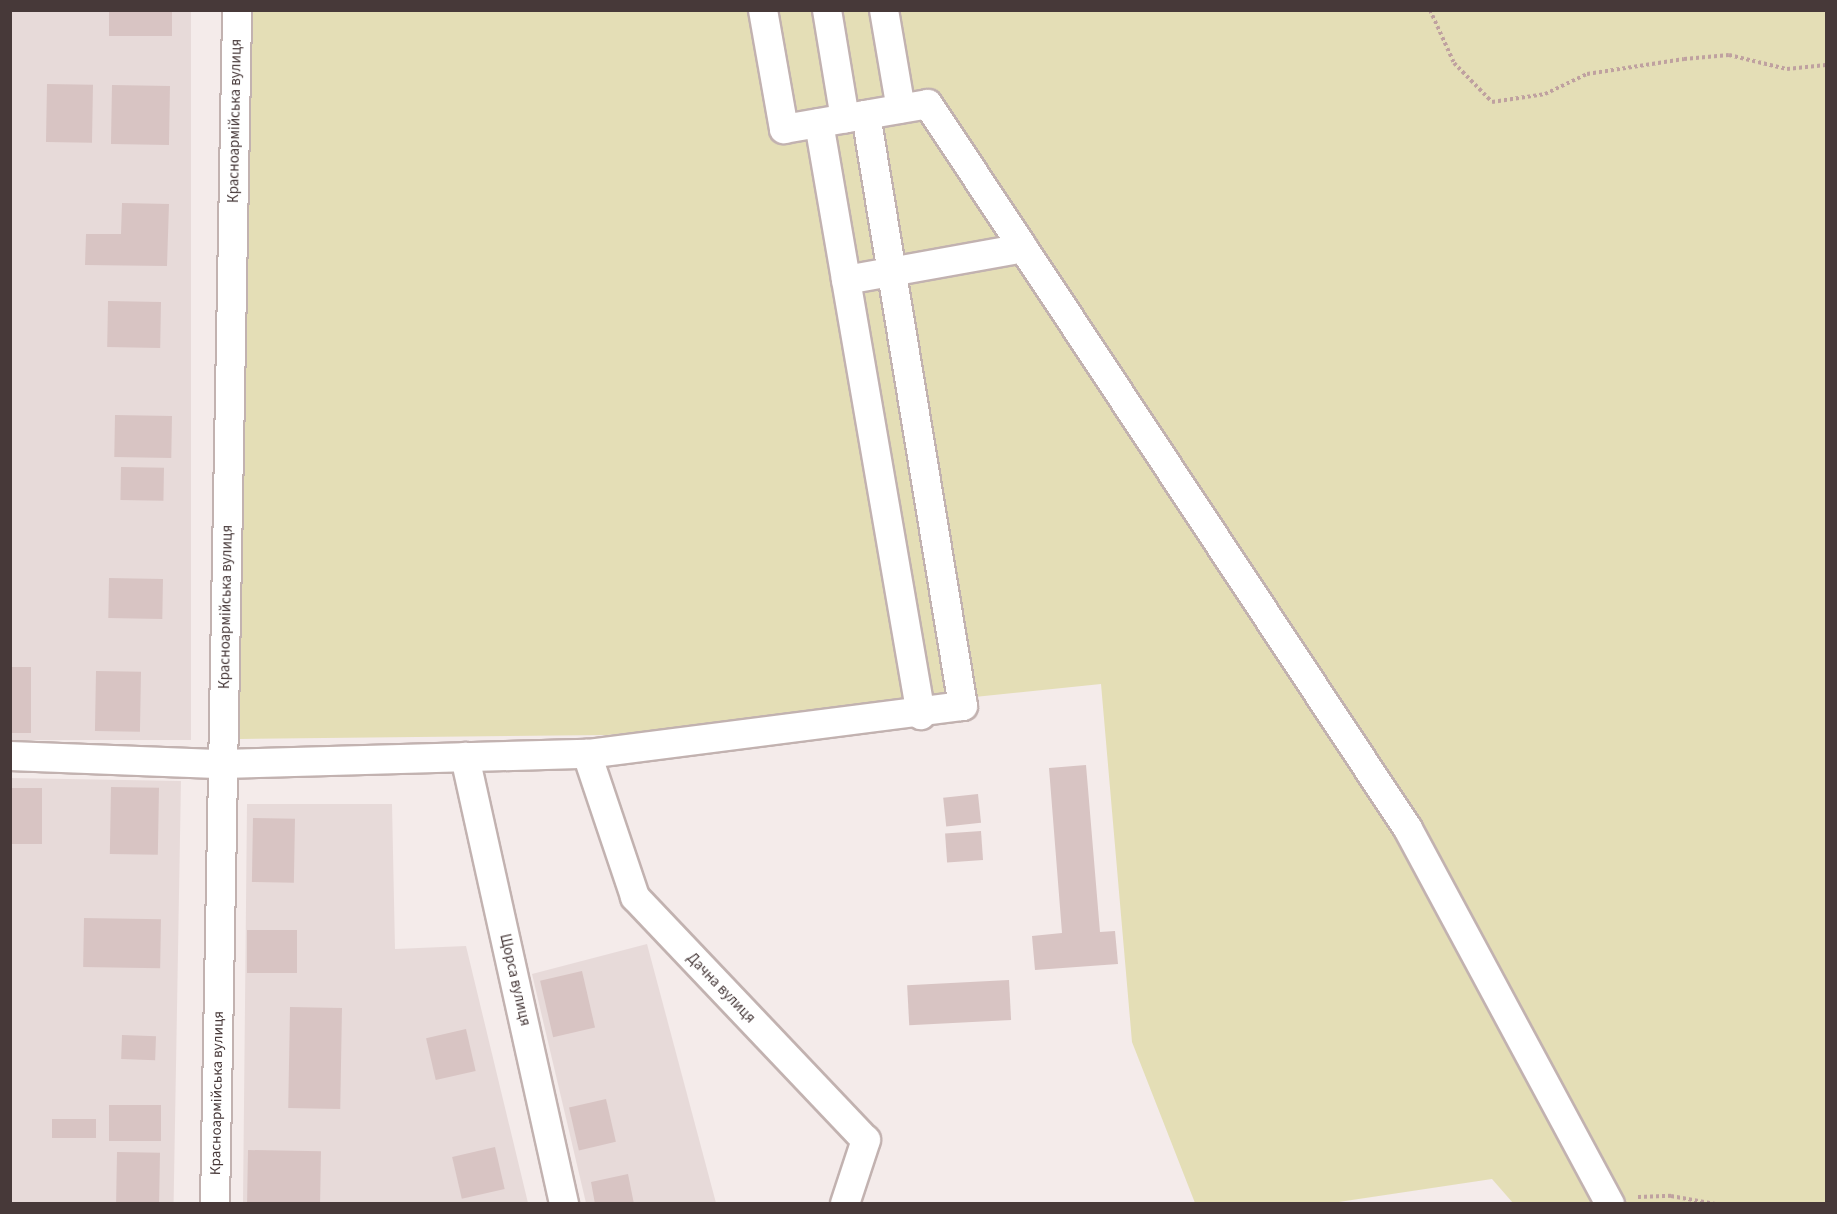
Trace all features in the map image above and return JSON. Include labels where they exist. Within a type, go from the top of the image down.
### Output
[{"type":"street","name":"Красноармійська вулиця","points":[[215,1203],[237,10]]},
{"type":"street","points":[[763,10],[784,129],[928,104],[1408,829],[1609,1201]]},
{"type":"street","points":[[827,10],[843,119],[846,280],[921,715]]},
{"type":"street","points":[[884,10],[901,109]]},
{"type":"street","points":[[10,756],[223,764],[587,754],[921,715],[963,706],[892,272],[843,119]]},
{"type":"street","points":[[846,280],[1023,248]]},
{"type":"street","name":"Дачна вулиця","points":[[587,754],[635,897],[866,1140],[845,1203]]},
{"type":"street","name":"Щорса вулиця","points":[[465,757],[564,1203]]},
{"type":"path","points":[[1430,10],[1454,63],[1492,102],[1545,94],[1587,74],[1684,59],[1729,55],[1787,69],[1827,65]]},
{"type":"path","points":[[1609,1201],[1671,1196],[1715,1203]]},
{"type":"shaded area","points":[[11,11],[191,11],[191,740],[11,740]]},
{"type":"shaded area","points":[[249,11],[1826,11],[1826,1203],[1513,1203],[1492,1179],[1332,1203],[1195,1203],[1132,1042],[1101,684],[607,735],[239,739]]},
{"type":"shaded area","points":[[11,778],[181,781],[174,1204],[10,1204]]},
{"type":"shaded area","points":[[247,804],[392,804],[395,949],[466,946],[528,1203],[243,1204]]},
{"type":"shaded area","points":[[647,944],[716,1203],[586,1203],[532,974]]},
{"type":"building","points":[[109,10],[172,10],[172,36],[109,36]]},
{"type":"building","points":[[47,84],[93,85],[92,143],[46,142]]},
{"type":"building","points":[[112,85],[170,86],[169,145],[111,144]]},
{"type":"building","points":[[122,203],[169,204],[167,266],[85,265],[86,234],[121,234]]},
{"type":"building","points":[[108,301],[161,302],[160,348],[107,347]]},
{"type":"building","points":[[115,415],[172,416],[171,458],[114,457]]},
{"type":"building","points":[[121,467],[164,468],[163,501],[120,500]]},
{"type":"building","points":[[109,578],[163,579],[162,619],[108,618]]},
{"type":"building","points":[[10,667],[31,667],[31,733],[10,733]]},
{"type":"building","points":[[96,671],[141,672],[140,732],[95,731]]},
{"type":"building","points":[[1086,765],[1100,932],[1115,931],[1118,964],[1035,970],[1032,936],[1062,933],[1049,768]]},
{"type":"building","points":[[111,787],[159,788],[158,855],[110,854]]},
{"type":"building","points":[[10,788],[42,788],[42,844],[10,844]]},
{"type":"building","points":[[978,794],[981,823],[946,826],[943,798]]},
{"type":"building","points":[[253,818],[295,819],[294,883],[252,882]]},
{"type":"building","points":[[981,831],[983,860],[947,862],[945,834]]},
{"type":"building","points":[[84,918],[161,919],[160,968],[83,967]]},
{"type":"building","points":[[247,930],[297,930],[297,973],[247,973]]},
{"type":"building","points":[[582,971],[595,1028],[553,1037],[540,981]]},
{"type":"building","points":[[1009,980],[1011,1020],[909,1025],[907,985]]},
{"type":"building","points":[[290,1007],[342,1008],[340,1109],[288,1108]]},
{"type":"building","points":[[466,1029],[476,1071],[436,1080],[426,1038]]},
{"type":"building","points":[[122,1035],[156,1036],[155,1060],[121,1059]]},
{"type":"building","points":[[606,1099],[616,1142],[579,1150],[569,1108]]},
{"type":"building","points":[[109,1105],[161,1105],[161,1141],[109,1141]]},
{"type":"building","points":[[52,1119],[96,1119],[96,1138],[52,1138]]},
{"type":"building","points":[[495,1147],[505,1189],[462,1199],[452,1157]]},
{"type":"building","points":[[248,1150],[321,1151],[320,1204],[247,1204]]},
{"type":"building","points":[[117,1152],[160,1153],[159,1204],[116,1204]]},
{"type":"building","points":[[628,1174],[634,1204],[595,1204],[591,1182]]}]
